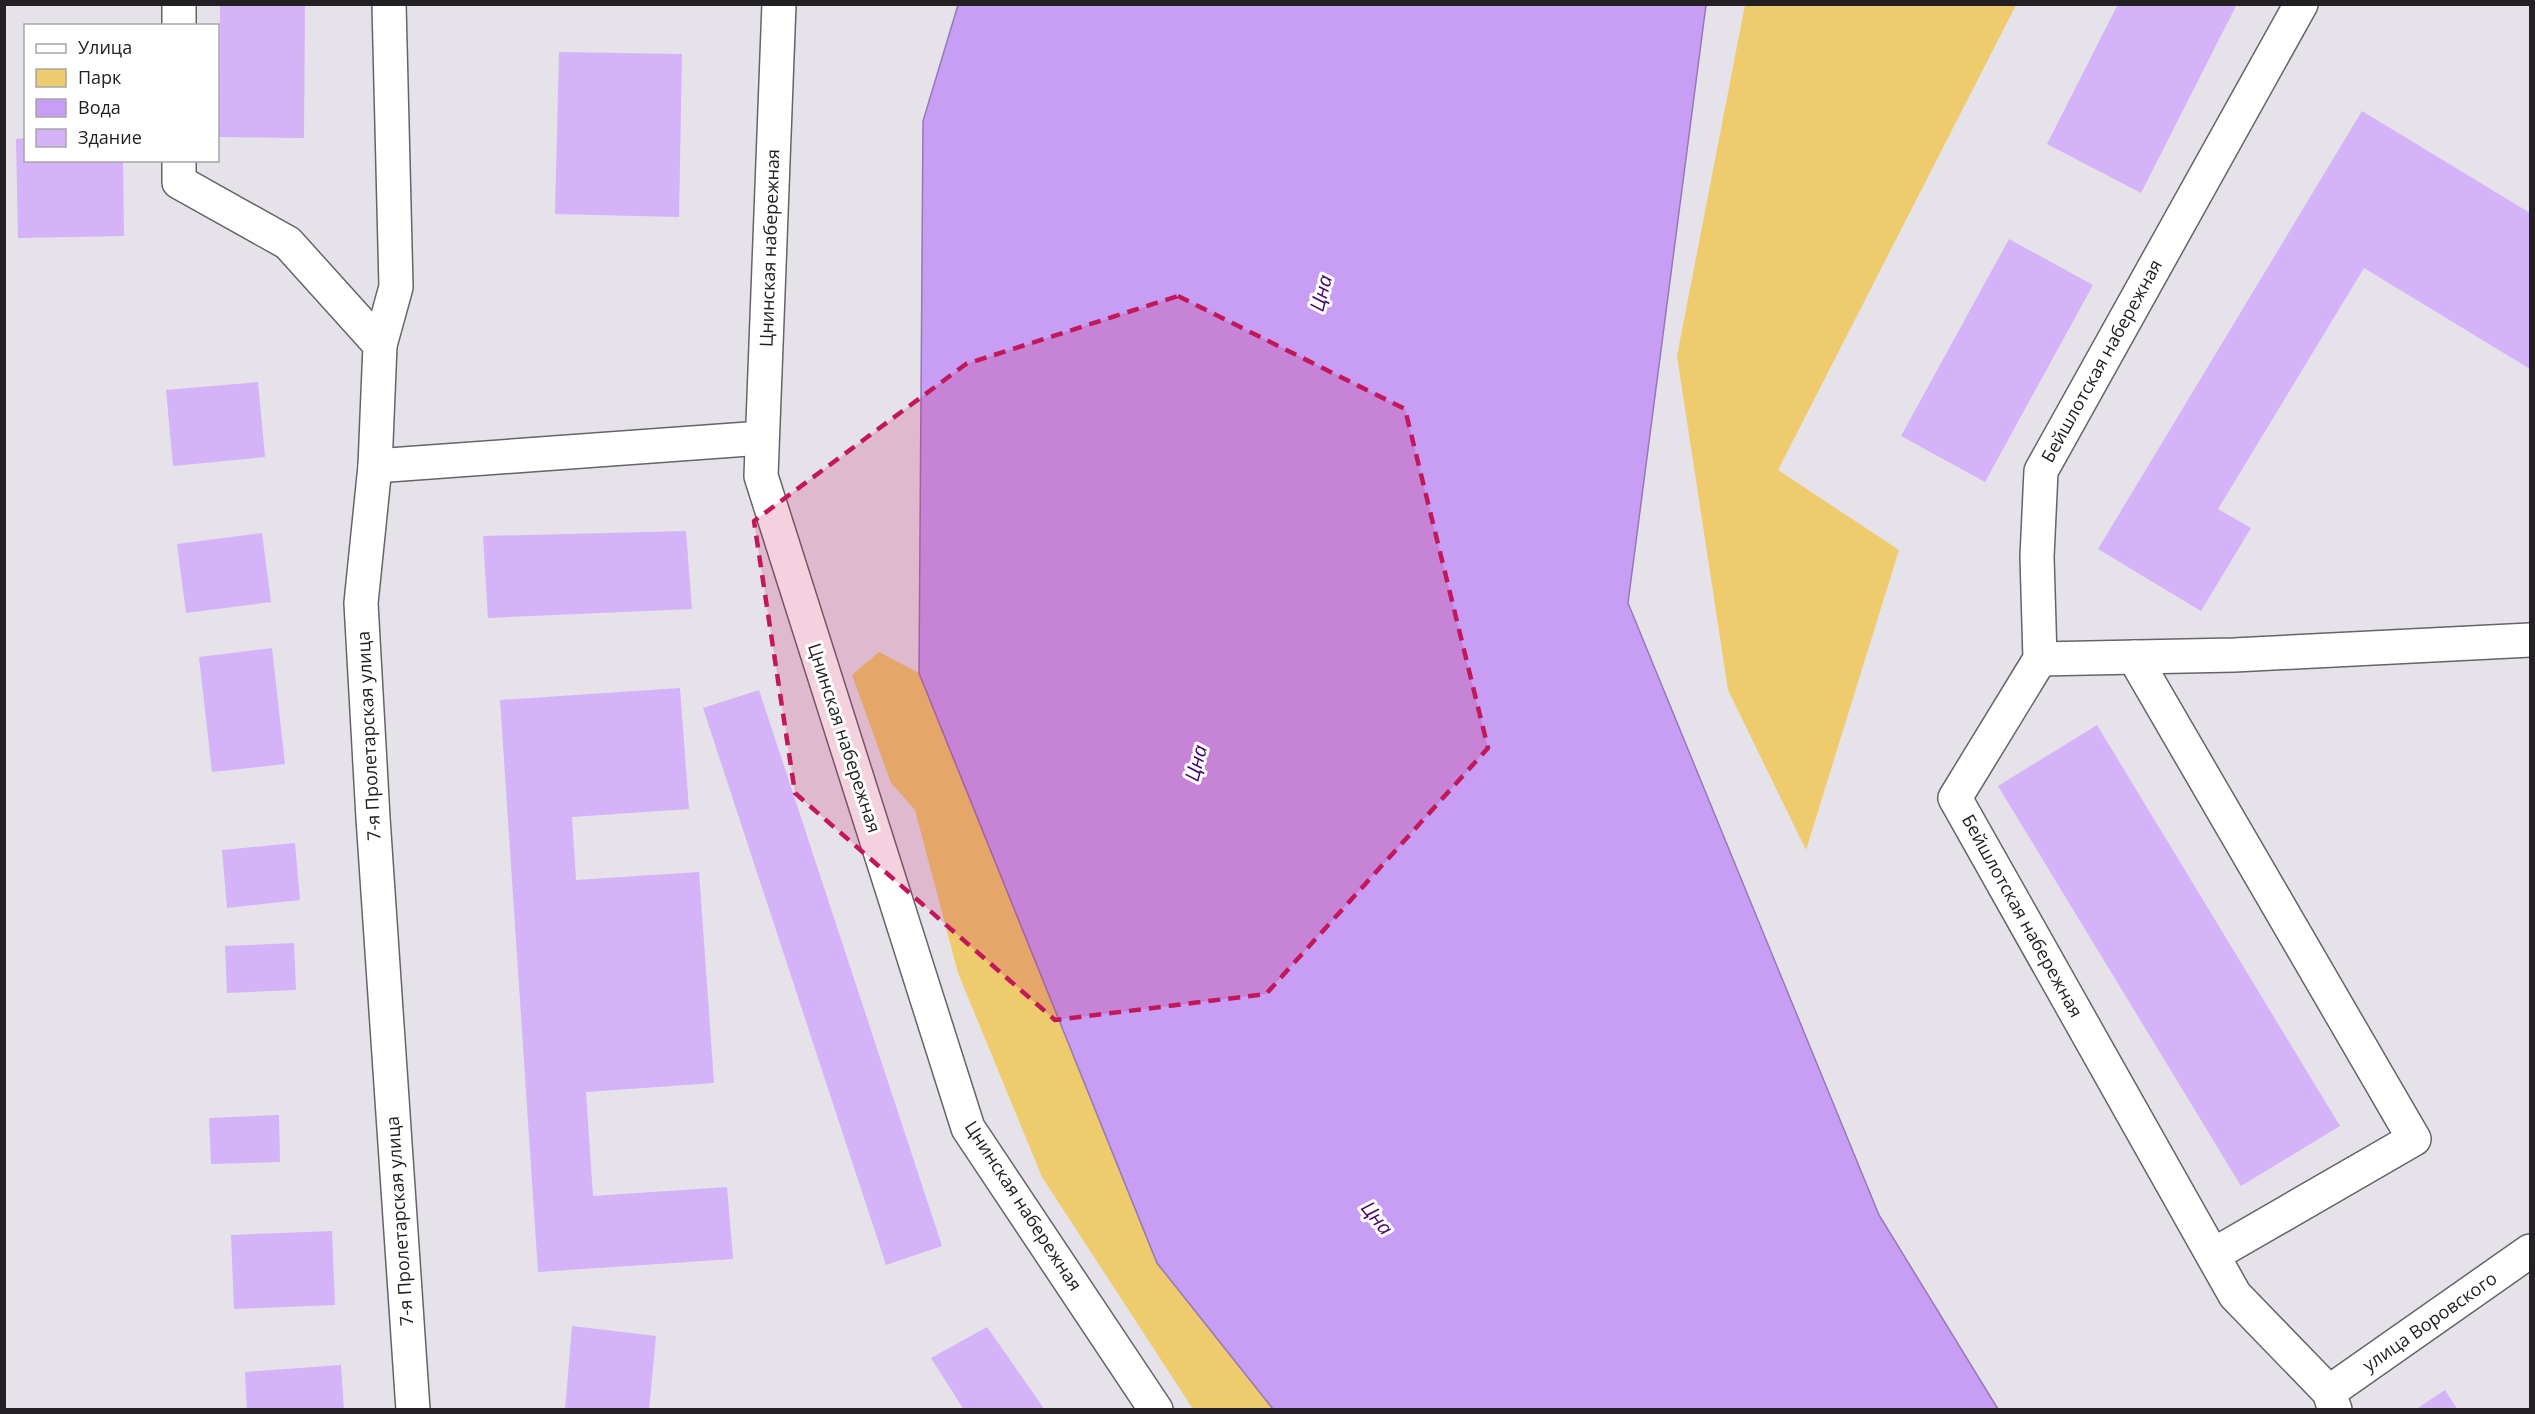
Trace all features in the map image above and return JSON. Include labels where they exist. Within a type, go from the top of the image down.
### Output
[{"type":"street","points":[[179,4],[179,24]]},
{"type":"street","name":"7-я Пролетарская улица","points":[[389,4],[396,287],[380,345],[375,466],[361,603],[413,1410]]},
{"type":"street","name":"Цнинская набережная","points":[[778,4],[761,476],[968,1128],[1156,1410]]},
{"type":"street","name":"Бейшлотская набережная","points":[[2301,4],[2041,471],[2037,557],[2040,658],[1955,798],[2235,1295],[2332,1401]]},
{"type":"street","points":[[179,162],[179,182],[288,243],[380,345]]},
{"type":"street","points":[[375,466],[762,438]]},
{"type":"street","points":[[2040,658],[2234,655],[2530,640]]},
{"type":"street","points":[[2134,657],[2414,1139],[2213,1255]]},
{"type":"street","name":"улица Воровского","points":[[2332,1401],[2530,1251]]},
{"type":"highlighted area","points":[[1178,296],[1405,409],[1488,748],[1266,994],[1055,1020],[795,793],[754,521],[966,364]]},
{"type":"green space","points":[[1745,5],[2016,5],[1778,470],[1899,550],[1806,850],[1728,690],[1677,356]]},
{"type":"green space","points":[[879,652],[919,673],[1157,1263],[1273,1409],[1193,1409],[1042,1177],[958,973],[915,810],[891,783],[852,675]]},
{"type":"water","name":"Цна","points":[[958,5],[1706,5],[1628,603],[1879,1215],[1998,1409],[1273,1409],[1157,1263],[919,673],[923,121]]},
{"type":"building","points":[[220,4],[305,4],[304,138],[219,137]]},
{"type":"building","points":[[2118,4],[2237,4],[2141,193],[2047,144]]},
{"type":"building","points":[[559,52],[682,54],[679,217],[555,214]]},
{"type":"building","points":[[2362,111],[2530,213],[2530,369],[2364,268],[2218,509],[2251,528],[2201,611],[2098,549]]},
{"type":"building","points":[[24,138],[24,162],[123,162],[124,236],[18,238],[16,139]]},
{"type":"building","points":[[2009,239],[2093,285],[1985,482],[1901,436]]},
{"type":"building","points":[[258,382],[265,457],[173,466],[166,390]]},
{"type":"building","points":[[686,531],[692,609],[488,618],[483,536]]},
{"type":"building","points":[[262,533],[271,602],[186,613],[177,544]]},
{"type":"building","points":[[272,648],[285,764],[212,772],[199,657]]},
{"type":"building","points":[[680,688],[689,809],[572,817],[576,880],[699,872],[714,1083],[586,1092],[593,1196],[727,1187],[733,1259],[538,1272],[500,700]]},
{"type":"building","points":[[759,690],[942,1246],[886,1265],[703,708]]},
{"type":"building","points":[[2097,725],[2340,1126],[2241,1186],[1998,786]]},
{"type":"building","points":[[295,843],[300,900],[227,908],[222,850]]},
{"type":"building","points":[[294,943],[296,990],[227,993],[225,946]]},
{"type":"building","points":[[279,1115],[280,1162],[211,1164],[209,1118]]},
{"type":"building","points":[[332,1231],[335,1305],[234,1309],[231,1235]]},
{"type":"building","points":[[572,1326],[656,1336],[649,1410],[565,1410]]},
{"type":"building","points":[[987,1327],[1045,1410],[964,1410],[931,1358]]},
{"type":"building","points":[[341,1365],[344,1410],[247,1410],[245,1372]]},
{"type":"building","points":[[2445,1390],[2458,1410],[2415,1410]]}]
